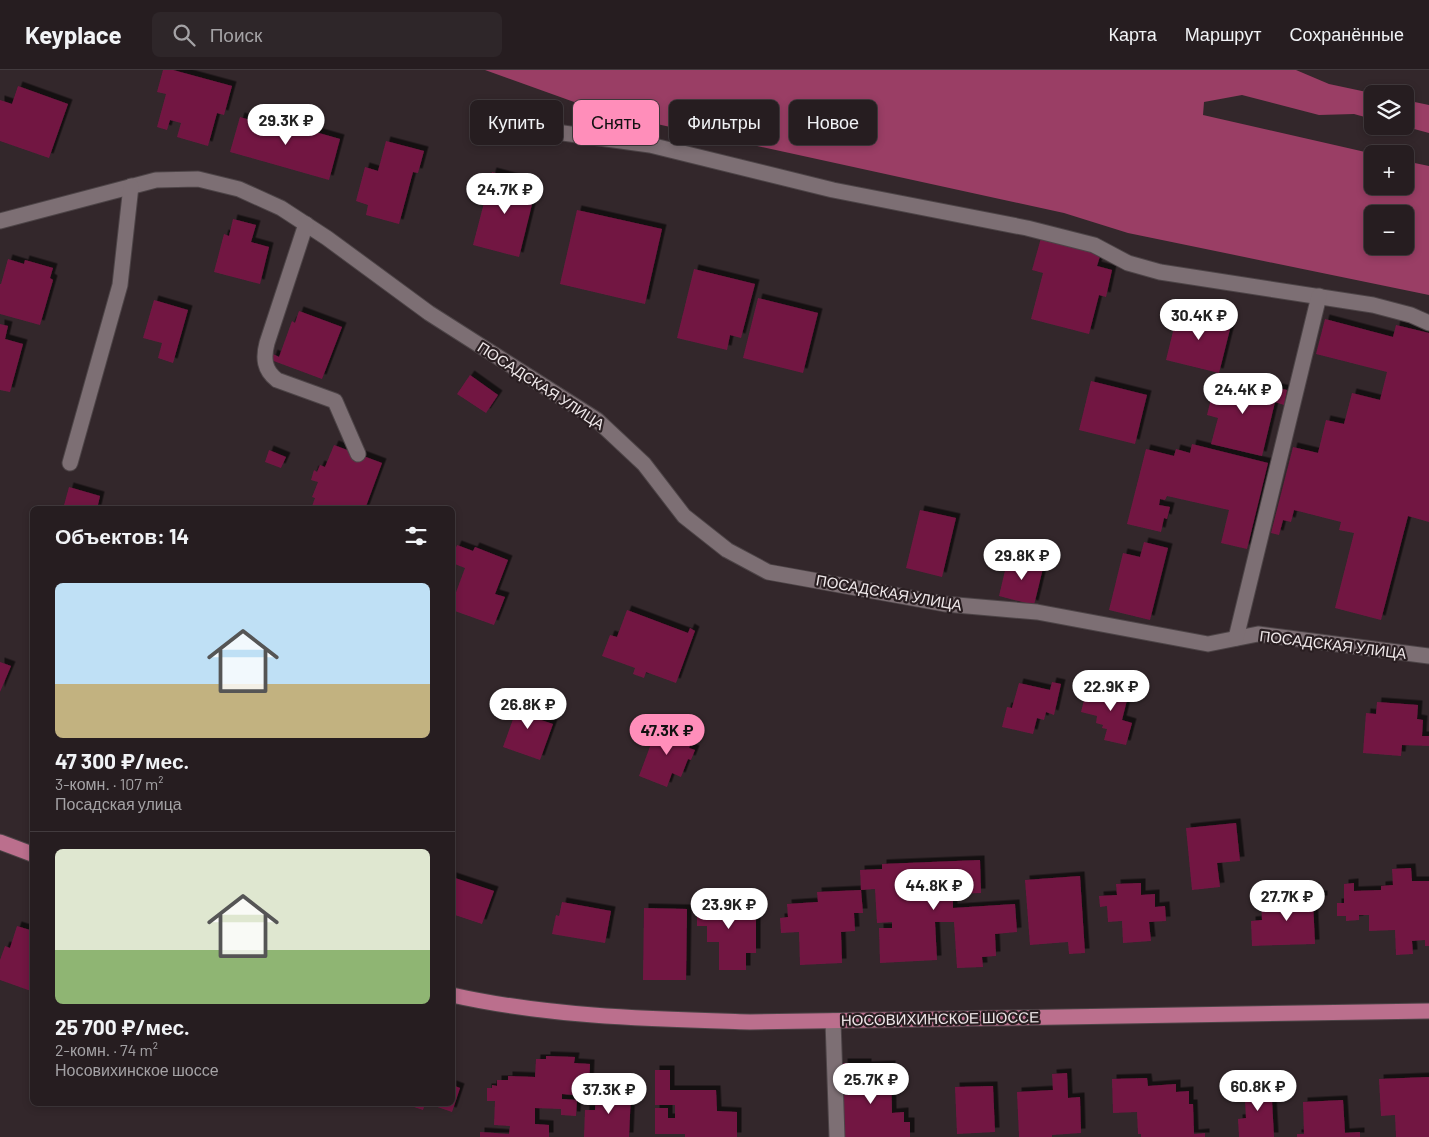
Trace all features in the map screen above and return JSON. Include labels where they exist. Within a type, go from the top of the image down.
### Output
[{"type":"main road","points":[[0,842],[30,853]]},
{"type":"main road","name":"НОСОВИХИНСКОЕ ШОССЕ","points":[[455,996],[512,1006],[592,1014],[750,1022],[1429,1011]]},
{"type":"street","points":[[563,133],[650,145],[832,190],[1027,228],[1094,246],[1128,262],[1160,272],[1374,305],[1411,315],[1429,323]]},
{"type":"street","name":"ПОСАДСКАЯ УЛИЦА","points":[[0,221],[156,180],[198,179],[239,189],[281,208],[429,313],[597,420],[644,464],[684,516],[727,550],[768,572],[945,604],[1037,612],[1208,644],[1258,634],[1429,656]]},
{"type":"street","points":[[70,463],[120,285],[131,186]]},
{"type":"street","points":[[306,224],[267,343],[264,362],[271,376],[277,380],[335,401],[358,454]]},
{"type":"street","points":[[1236,638],[1319,296]]},
{"type":"street","points":[[833,1021],[837,1137]]},
{"type":"shaded area","points":[[485,70],[1296,70],[1329,84],[1364,91],[1364,117],[1354,114],[1319,115],[1242,95],[1204,102],[1203,115],[1364,152],[1364,195],[1414,195],[1414,163],[1429,166],[1429,295],[1128,233],[1064,213],[753,145],[779,145],[779,100],[669,100],[669,127],[659,124],[659,100],[573,100],[573,102]]},
{"type":"shaded area","points":[[1414,102],[1429,105],[1429,133],[1414,129]]},
{"type":"building","points":[[163,70],[173,70],[232,86],[224,115],[217,113],[208,146],[177,137],[181,123],[170,120],[167,130],[157,127],[166,94],[157,92]]},
{"type":"building","points":[[18,86],[68,104],[49,158],[0,141],[0,100],[12,104]]},
{"type":"building","points":[[252,114],[340,139],[329,180],[230,152],[240,117],[250,120]]},
{"type":"building","points":[[386,141],[424,151],[418,173],[413,172],[399,224],[366,215],[368,205],[356,201],[365,167],[378,171]]},
{"type":"building","points":[[492,172],[537,184],[519,257],[473,245]]},
{"type":"building","points":[[577,210],[662,229],[645,304],[560,284]]},
{"type":"building","points":[[233,219],[256,225],[251,242],[269,247],[260,284],[214,272],[224,234],[229,236]]},
{"type":"building","points":[[1041,238],[1101,253],[1097,266],[1112,270],[1106,297],[1099,295],[1089,334],[1031,319],[1043,273],[1032,270]]},
{"type":"building","points":[[8,259],[24,264],[25,260],[53,268],[50,278],[53,280],[40,325],[0,314],[0,284]]},
{"type":"building","points":[[694,269],[755,284],[741,338],[730,335],[727,350],[677,338]]},
{"type":"building","points":[[758,298],[818,313],[803,373],[743,358]]},
{"type":"building","points":[[154,300],[188,310],[173,363],[158,358],[162,343],[143,338]]},
{"type":"building","points":[[1197,308],[1216,312],[1214,321],[1231,325],[1219,373],[1166,360],[1178,311],[1195,315]]},
{"type":"building","points":[[299,311],[342,327],[322,379],[271,360],[273,354],[279,357],[292,321],[295,323]]},
{"type":"building","points":[[1325,319],[1393,337],[1396,325],[1429,333],[1429,522],[1408,516],[1381,620],[1335,608],[1354,533],[1339,530],[1341,522],[1294,510],[1291,522],[1283,520],[1279,535],[1271,533],[1293,447],[1318,453],[1326,420],[1344,424],[1352,393],[1380,400],[1387,372],[1316,354]]},
{"type":"building","points":[[0,324],[8,326],[5,339],[23,344],[10,392],[0,390]]},
{"type":"building","points":[[470,375],[498,395],[486,413],[457,394]]},
{"type":"building","points":[[1216,378],[1267,391],[1268,386],[1287,390],[1284,405],[1275,402],[1262,456],[1211,444],[1218,418],[1207,415]]},
{"type":"building","points":[[1091,381],[1147,395],[1135,444],[1079,430]]},
{"type":"building","points":[[1192,444],[1268,463],[1247,549],[1221,543],[1229,510],[1167,496],[1165,500],[1160,499],[1159,505],[1170,507],[1167,519],[1164,518],[1161,532],[1127,524],[1146,449],[1174,456],[1176,449],[1190,453]]},
{"type":"building","points":[[334,445],[382,463],[366,506],[312,506],[315,498],[312,497],[318,482],[311,480],[314,470],[317,472],[320,465],[325,467]]},
{"type":"building","points":[[269,450],[286,457],[281,468],[265,462]]},
{"type":"building","points":[[69,487],[100,496],[98,506],[64,506]]},
{"type":"building","points":[[920,510],[956,518],[942,577],[906,568]]},
{"type":"building","points":[[1144,542],[1168,548],[1150,620],[1109,610],[1123,553],[1140,557]]},
{"type":"building","points":[[457,545],[473,551],[475,547],[508,560],[495,594],[505,597],[494,625],[455,611],[455,595],[465,568],[455,564]]},
{"type":"building","points":[[1030,557],[1045,560],[1034,605],[999,596],[1007,562],[1028,567]]},
{"type":"building","points":[[627,610],[688,633],[690,628],[695,631],[676,683],[646,672],[644,678],[633,674],[635,668],[602,656],[610,635],[617,637]]},
{"type":"building","points":[[0,662],[11,666],[0,692]]},
{"type":"building","points":[[1052,682],[1061,684],[1054,715],[1046,712],[1044,720],[1037,718],[1033,734],[1002,727],[1007,707],[1012,708],[1019,683],[1050,690]]},
{"type":"building","points":[[1107,682],[1130,688],[1122,720],[1132,723],[1126,745],[1104,740],[1107,729],[1102,728],[1103,725],[1096,723],[1097,716],[1081,712],[1085,696],[1102,700]]},
{"type":"building","points":[[522,694],[541,701],[535,718],[553,724],[540,760],[503,747]]},
{"type":"building","points":[[1377,702],[1418,705],[1417,719],[1423,720],[1422,736],[1429,736],[1429,746],[1402,745],[1401,756],[1363,753],[1366,713],[1376,714]]},
{"type":"building","points":[[658,725],[693,738],[689,748],[695,750],[691,760],[688,759],[681,777],[672,773],[667,787],[639,776]]},
{"type":"building","points":[[1236,823],[1240,861],[1217,863],[1220,887],[1192,890],[1186,828]]},
{"type":"building","points":[[980,860],[981,893],[953,894],[953,908],[1015,904],[1017,932],[995,934],[996,956],[982,957],[983,967],[957,968],[954,922],[935,922],[937,960],[880,963],[879,928],[892,928],[892,922],[877,923],[875,889],[861,890],[860,870],[882,869],[882,864]]},
{"type":"building","points":[[1411,868],[1412,881],[1429,881],[1429,946],[1425,946],[1425,940],[1412,941],[1413,954],[1396,955],[1395,930],[1369,931],[1369,915],[1359,915],[1359,920],[1346,921],[1346,916],[1337,916],[1337,903],[1344,903],[1344,884],[1354,883],[1354,891],[1381,890],[1381,886],[1393,885],[1392,869]]},
{"type":"building","points":[[1080,876],[1085,953],[1069,954],[1068,942],[1030,945],[1025,880]]},
{"type":"building","points":[[455,878],[494,891],[482,924],[455,915]]},
{"type":"building","points":[[1141,883],[1141,895],[1155,894],[1155,907],[1165,906],[1166,921],[1149,922],[1151,941],[1123,943],[1122,921],[1108,922],[1107,906],[1100,907],[1099,896],[1117,895],[1116,884]]},
{"type":"building","points":[[1315,887],[1316,896],[1323,895],[1323,900],[1313,901],[1315,944],[1252,946],[1251,921],[1262,920],[1261,902],[1300,901],[1299,888]]},
{"type":"building","points":[[861,890],[863,913],[854,913],[855,931],[841,932],[842,963],[800,965],[799,932],[781,933],[780,918],[788,917],[787,904],[818,902],[817,892]]},
{"type":"building","points":[[697,898],[708,898],[708,901],[714,901],[713,906],[722,906],[721,898],[747,898],[747,915],[756,916],[756,953],[746,953],[746,970],[719,970],[719,942],[707,942],[707,926],[697,926]]},
{"type":"building","points":[[562,902],[611,911],[605,943],[552,934],[556,915],[559,916]]},
{"type":"building","points":[[644,908],[687,909],[686,980],[643,980]]},
{"type":"building","points":[[17,926],[30,930],[30,991],[0,980],[0,960],[5,946],[10,948]]},
{"type":"building","points":[[546,1056],[575,1057],[574,1063],[590,1064],[589,1088],[575,1088],[575,1095],[562,1094],[562,1099],[577,1100],[576,1116],[561,1115],[561,1109],[535,1108],[535,1124],[549,1125],[549,1137],[480,1137],[480,1132],[509,1134],[510,1126],[494,1125],[495,1101],[487,1101],[487,1088],[492,1088],[492,1085],[497,1086],[497,1080],[508,1080],[508,1076],[535,1077],[536,1059],[546,1059]]},
{"type":"building","points":[[843,1063],[867,1063],[867,1066],[891,1065],[892,1113],[904,1112],[904,1122],[910,1122],[910,1137],[842,1137],[841,1095],[859,1095],[859,1079],[844,1079]]},
{"type":"building","points":[[655,1070],[670,1070],[670,1090],[716,1090],[717,1111],[737,1112],[737,1137],[685,1137],[685,1134],[655,1134],[655,1108],[668,1108],[668,1118],[675,1118],[675,1105],[655,1105]]},
{"type":"building","points":[[1067,1073],[1068,1098],[1080,1097],[1081,1133],[1052,1135],[1052,1137],[1019,1137],[1017,1092],[1053,1090],[1052,1074]]},
{"type":"building","points":[[1429,1077],[1429,1137],[1396,1137],[1395,1115],[1381,1116],[1379,1079]]},
{"type":"building","points":[[1147,1078],[1148,1086],[1176,1084],[1176,1092],[1189,1091],[1189,1104],[1193,1104],[1194,1134],[1205,1133],[1205,1137],[1141,1137],[1141,1134],[1138,1134],[1137,1112],[1113,1113],[1112,1079]]},
{"type":"building","points":[[1271,1082],[1274,1137],[1239,1137],[1238,1119],[1246,1118],[1244,1084]]},
{"type":"building","points":[[455,1086],[460,1088],[455,1103]]},
{"type":"building","points":[[993,1086],[995,1132],[957,1134],[955,1087]]},
{"type":"building","points":[[596,1090],[631,1092],[629,1137],[584,1137],[585,1110],[595,1110]]},
{"type":"building","points":[[1343,1100],[1345,1133],[1360,1132],[1360,1137],[1297,1137],[1297,1134],[1304,1134],[1303,1102]]},
{"type":"building","points":[[411,1106],[424,1106],[423,1110]]},
{"type":"building","points":[[435,1106],[454,1106],[452,1112]]}]
